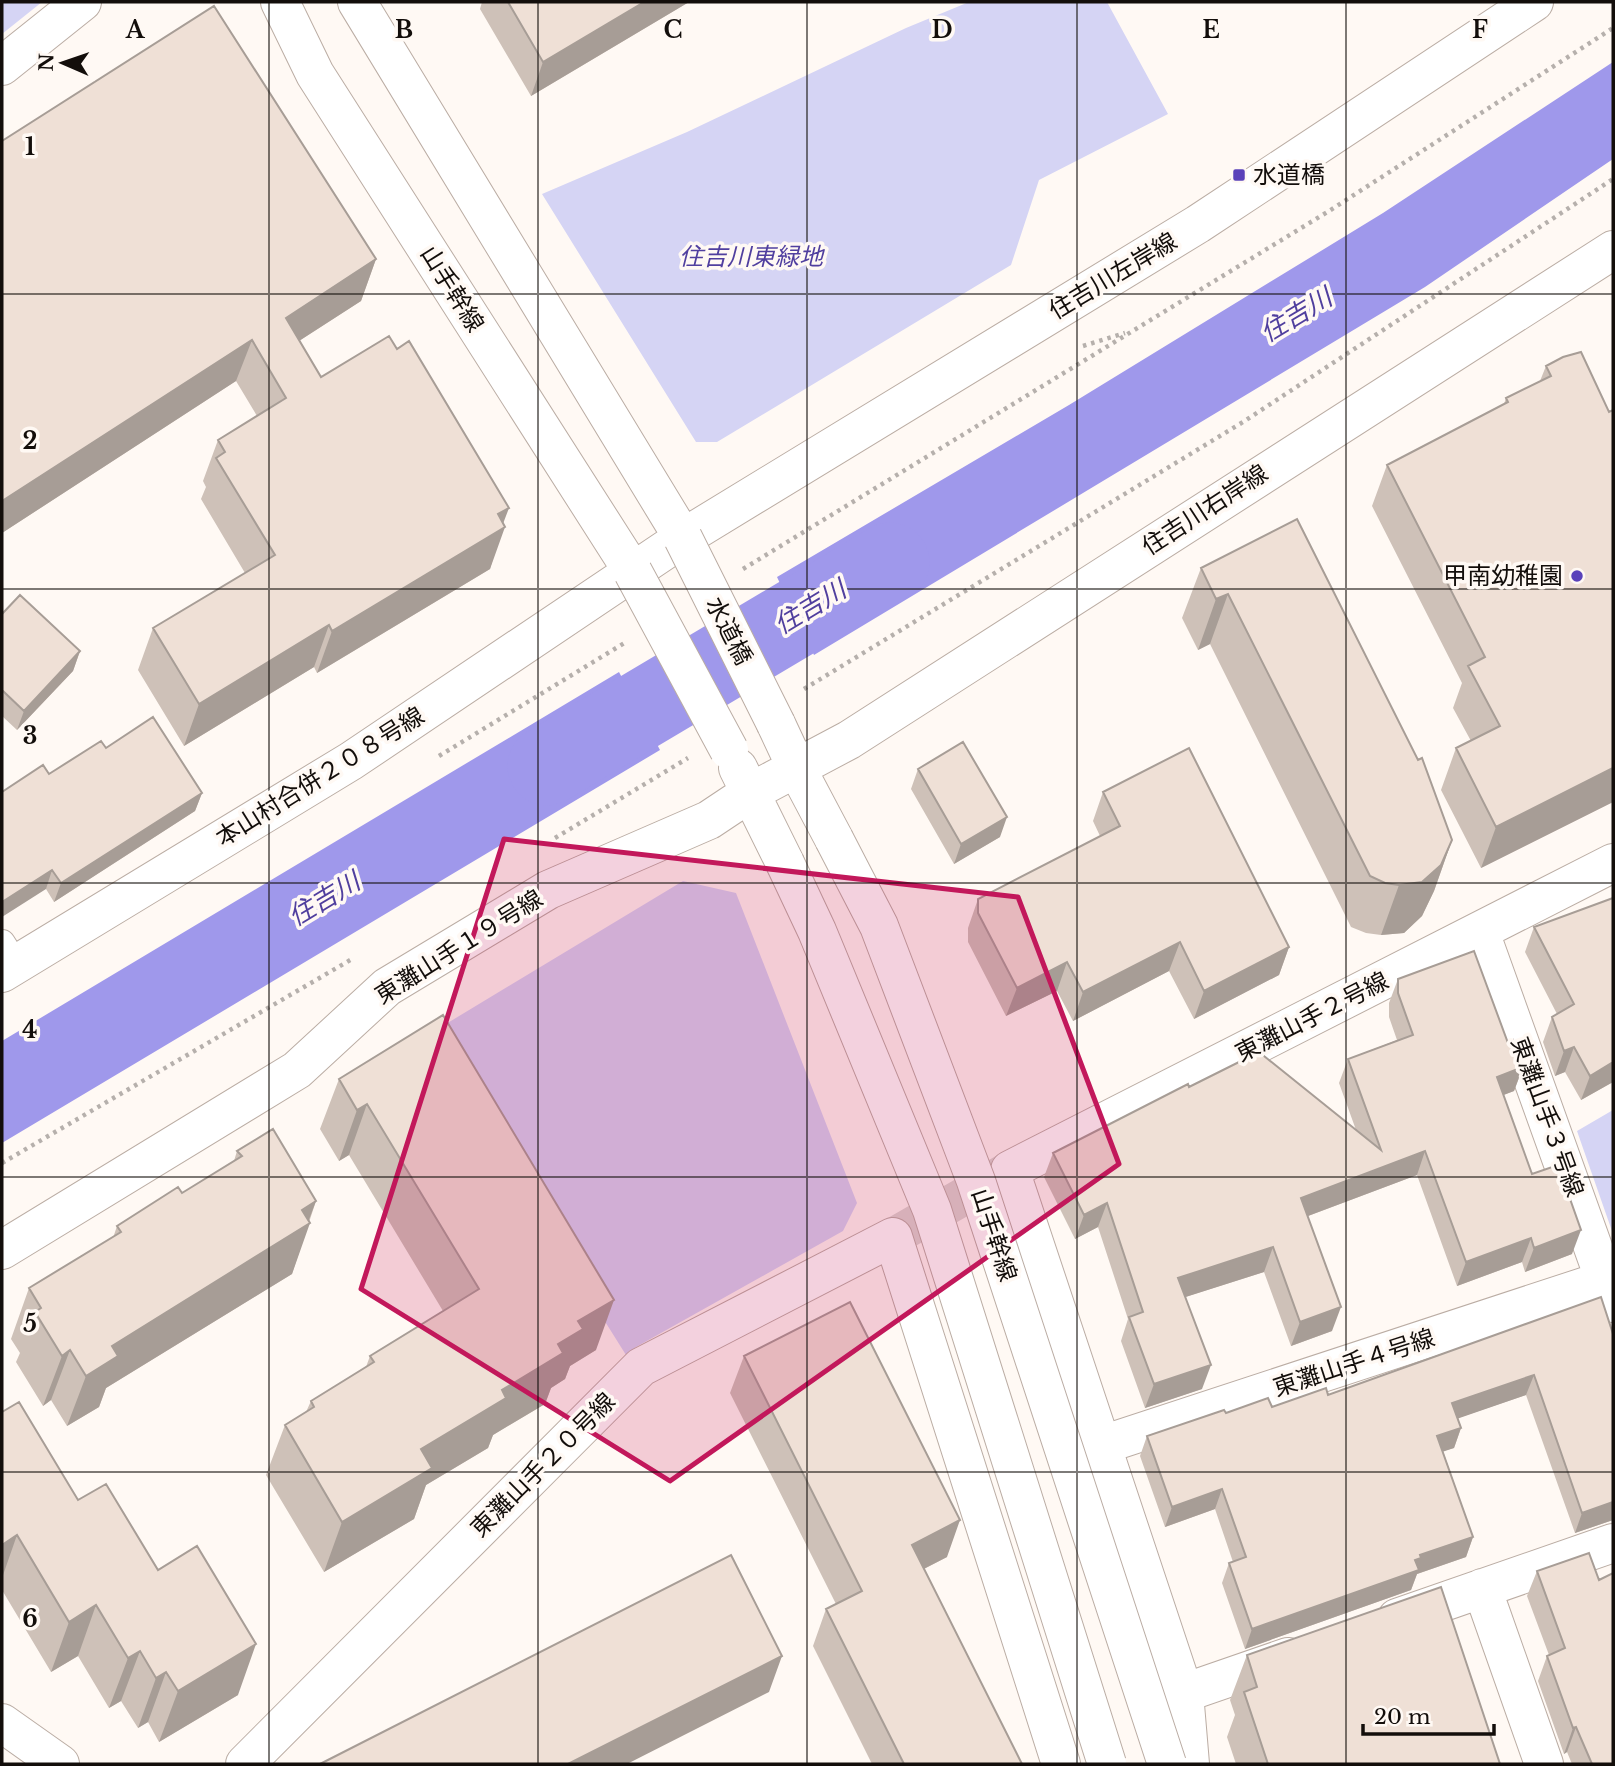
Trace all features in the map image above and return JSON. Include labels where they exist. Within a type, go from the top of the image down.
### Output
[{"type":"street","points":[[2,66],[82,2]]},
{"type":"street","name":"山手幹線","points":[[280,2],[316,74],[633,572]]},
{"type":"street","points":[[357,2],[683,538]]},
{"type":"street","name":"住吉川左岸線","points":[[633,572],[683,538],[1198,224],[1534,2]]},
{"type":"street","name":"住吉川右岸線","points":[[797,769],[869,728],[1613,250]]},
{"type":"street","name":"水道橋","points":[[683,538],[785,710]]},
{"type":"street","points":[[633,572],[714,751]]},
{"type":"street","name":"本山村合併２０８号線","points":[[6,961],[351,761],[633,572]]},
{"type":"street","name":"山手幹線","points":[[785,710],[797,769],[879,926],[976,1181],[1167,1764]]},
{"type":"street","name":"山手幹線","points":[[714,751],[751,792],[785,863],[817,932],[932,1210],[1107,1764]]},
{"type":"street","name":"東灘山手１９号線","points":[[2,1250],[297,1070],[387,987],[548,890],[709,820],[751,792],[797,769]]},
{"type":"street","name":"東灘山手２号線","points":[[1102,1445],[1010,1170],[1613,863]]},
{"type":"street","name":"東灘山手３号線","points":[[1480,932],[1609,1292]]},
{"type":"street","name":"東灘山手２０号線","points":[[245,1764],[641,1367],[893,1237],[1061,1764]]},
{"type":"street","name":"東灘山手４号線","points":[[1102,1445],[1609,1292]]},
{"type":"street","points":[[1102,1445],[1184,1693],[1190,1764]]},
{"type":"street","points":[[1368,1629],[1613,1543]]},
{"type":"street","points":[[1482,1588],[1544,1764]]},
{"type":"street","points":[[1184,1693],[1317,1647]]},
{"type":"street","points":[[2,1723],[61,1764]]},
{"type":"path","points":[[734,575],[1329,211],[1613,28]]},
{"type":"path","points":[[785,710],[1243,422],[1613,179]]},
{"type":"path","points":[[1079,347],[1131,332]]},
{"type":"path","points":[[430,761],[629,640]]},
{"type":"path","points":[[545,844],[714,751]]},
{"type":"path","points":[[2,1163],[357,956]]},
{"type":"highlighted area","points":[[504,839],[1018,897],[1119,1164],[670,1481],[361,1289]]},
{"type":"green space","points":[[2,2],[42,2],[2,34]]},
{"type":"green space","name":"住吉川東緑地","points":[[969,2],[1107,2],[1168,114],[1039,180],[1011,265],[717,442],[696,442],[542,194],[687,132],[906,28]]},
{"type":"green space","points":[[683,881],[736,893],[857,1203],[843,1231],[626,1355],[426,1036]]},
{"type":"green space","points":[[1613,1110],[1613,1234],[1577,1131]]},
{"type":"water","points":[[1613,62],[1613,159],[1425,287],[814,655],[777,577],[1069,405],[1383,213]]},
{"type":"water","points":[[619,672],[660,750],[2,1143],[2,1041]]},
{"type":"building","points":[[508,2],[644,2],[543,62]]},
{"type":"building","points":[[214,6],[376,259],[286,318],[321,377],[389,336],[397,349],[409,341],[509,508],[498,514],[505,527],[332,631],[329,625],[199,704],[153,628],[275,555],[216,458],[225,452],[218,440],[286,398],[252,340],[2,501],[2,141]]},
{"type":"building","points":[[1581,352],[1609,412],[1613,410],[1613,768],[1496,827],[1456,748],[1500,726],[1468,666],[1485,657],[1387,465],[1508,402],[1506,398],[1551,376],[1546,366]]},
{"type":"building","points":[[1297,519],[1418,760],[1422,758],[1452,840],[1441,865],[1422,882],[1399,885],[1385,883],[1370,876],[1228,594],[1216,599],[1201,568]]},
{"type":"building","points":[[20,595],[80,651],[24,711],[2,690],[2,614]]},
{"type":"building","points":[[153,717],[202,793],[61,883],[52,870],[2,902],[2,792],[43,765],[49,774],[101,741],[106,748]]},
{"type":"building","points":[[963,742],[1007,817],[961,844],[918,769]]},
{"type":"building","points":[[1189,748],[1289,947],[1204,991],[1180,942],[1083,992],[1067,962],[1017,988],[978,913],[978,899],[1120,826],[1103,792]]},
{"type":"building","points":[[1613,898],[1613,1062],[1590,1076],[1574,1047],[1564,1051],[1552,1017],[1574,1004],[1534,927]]},
{"type":"building","points":[[1474,951],[1508,1043],[1513,1040],[1523,1067],[1497,1077],[1532,1174],[1558,1165],[1581,1230],[1534,1248],[1531,1238],[1466,1262],[1425,1151],[1301,1198],[1341,1307],[1300,1322],[1273,1247],[1178,1278],[1211,1365],[1154,1384],[1129,1317],[1143,1312],[1107,1203],[1084,1215],[1053,1153],[1188,1084],[1189,1087],[1259,1052],[1381,1150],[1348,1059],[1413,1035],[1398,993],[1398,979]]},
{"type":"building","points":[[443,1015],[614,1300],[578,1321],[583,1329],[558,1344],[563,1353],[502,1390],[506,1398],[421,1449],[432,1468],[342,1522],[285,1425],[314,1407],[311,1401],[374,1362],[370,1356],[479,1289],[367,1104],[357,1110],[339,1079]]},
{"type":"building","points":[[273,1129],[316,1201],[302,1210],[310,1223],[112,1346],[118,1356],[86,1376],[70,1350],[62,1356],[35,1312],[41,1308],[29,1288],[121,1232],[117,1226],[178,1187],[182,1193],[242,1156],[237,1151]]},
{"type":"building","points":[[1601,1297],[1613,1334],[1613,1502],[1582,1513],[1534,1375],[1452,1403],[1461,1428],[1437,1436],[1473,1537],[1420,1555],[1421,1558],[1415,1560],[1419,1570],[1252,1629],[1229,1563],[1246,1557],[1222,1489],[1172,1507],[1147,1436],[1268,1398],[1272,1407],[1326,1388],[1328,1395]]},
{"type":"building","points":[[850,1302],[960,1520],[912,1545],[1022,1764],[904,1764],[826,1609],[862,1591],[744,1356]]},
{"type":"building","points":[[19,1402],[78,1500],[106,1484],[158,1570],[197,1546],[256,1644],[178,1691],[166,1672],[156,1678],[140,1651],[128,1658],[96,1605],[69,1622],[17,1535],[2,1545],[2,1412]]},
{"type":"building","points":[[1589,1553],[1599,1580],[1613,1573],[1613,1764],[1592,1764],[1576,1727],[1573,1728],[1547,1656],[1565,1648],[1537,1571]]},
{"type":"building","points":[[731,1555],[782,1656],[568,1764],[320,1764]]},
{"type":"building","points":[[1441,1587],[1500,1764],[1268,1764],[1244,1692],[1257,1687],[1247,1655]]},
{"type":"waterway","name":"住吉川","points":[[547,766],[890,562]]},
{"type":"tunnel","points":[[893,1237],[1008,1171]]},
{"type":"place","name":"水道橋","points":[[1239,175]]},
{"type":"place","name":"甲南幼稚園","points":[[1577,576]]}]
